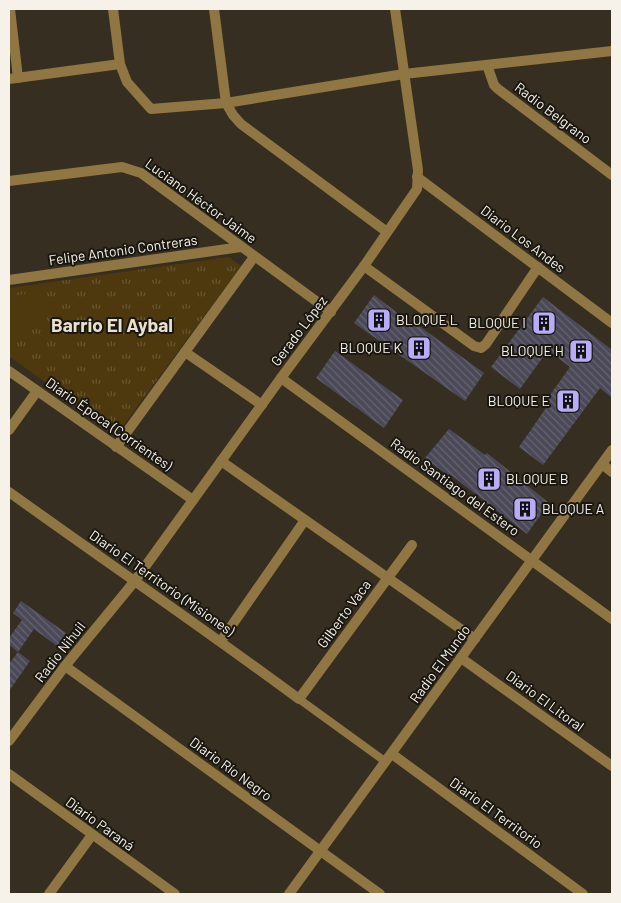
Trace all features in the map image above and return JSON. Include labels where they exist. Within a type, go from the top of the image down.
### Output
[{"type":"street","points":[[10,9],[14,79],[120,64]]},
{"type":"street","points":[[113,9],[120,64],[127,82],[151,110],[226,102],[404,74],[612,51]]},
{"type":"street","points":[[214,9],[226,102],[232,115],[241,124],[387,232]]},
{"type":"street","name":"Gerado López","points":[[134,582],[331,312],[417,189],[418,177],[395,9]]},
{"type":"street","name":"Radio Belgrano","points":[[487,65],[494,85],[498,89],[612,175]]},
{"type":"street","name":"Luciano Héctor Jaime","points":[[9,181],[122,166],[131,168],[141,173],[331,312]]},
{"type":"street","name":"Diario Los Andes","points":[[418,177],[612,322]]},
{"type":"street","name":"Felipe Antonio Contreras","points":[[9,280],[241,247]]},
{"type":"street","points":[[116,447],[254,257]]},
{"type":"street","points":[[364,266],[474,346],[481,348],[486,344],[538,267]]},
{"type":"street","points":[[185,352],[262,405]]},
{"type":"street","name":"Diario Época (Corrientes)","points":[[9,371],[193,500]]},
{"type":"street","name":"Radio Santiago del Estero","points":[[281,378],[612,619]]},
{"type":"street","points":[[9,430],[37,392]]},
{"type":"street","name":"Radio El Mundo","points":[[289,894],[612,450]]},
{"type":"street","points":[[221,461],[475,639]]},
{"type":"street","points":[[602,464],[612,472]]},
{"type":"street","name":"Diario El Territorio (Misiones)","points":[[9,492],[134,582],[221,641],[299,699]]},
{"type":"street","points":[[221,641],[305,520]]},
{"type":"street","name":"Gilberto Vaca","points":[[299,699],[412,545]]},
{"type":"street","name":"Radio Nihuil","points":[[9,741],[66,666],[134,582]]},
{"type":"street","name":"Diario El Litoral","points":[[461,658],[612,766]]},
{"type":"street","name":"Diario Río Negro","points":[[66,666],[380,894]]},
{"type":"street","name":"Diario El Territorio","points":[[389,758],[583,894]]},
{"type":"street","name":"Diario Paraná","points":[[9,775],[174,894]]},
{"type":"street","points":[[48,894],[92,835]]},
{"type":"lane","points":[[299,699],[389,758]]},
{"type":"green space","points":[[229,257],[241,266],[117,434],[9,356],[9,288]]},
{"type":"green space","points":[[42,292],[47,327],[9,332],[9,296]]},
{"type":"building","points":[[374,295],[413,325],[415,323],[484,373],[465,401],[354,323]]},
{"type":"building","points":[[543,297],[612,350],[612,398],[600,388],[543,465],[519,447],[546,408],[543,405],[570,367],[548,350],[520,389],[491,367]]},
{"type":"building","points":[[335,351],[403,400],[384,428],[316,378]]},
{"type":"building","points":[[449,429],[485,455],[487,453],[549,503],[527,534],[451,475],[450,477],[425,458]]},
{"type":"building","points":[[21,601],[66,633],[57,646],[34,629],[18,652],[9,645],[9,638],[22,620],[13,613]]},
{"type":"building","points":[[18,652],[30,661],[9,691],[9,664]]},
{"type":"place","name":"BLOQUE L","points":[[379,320]]},
{"type":"place","name":"BLOQUE I","points":[[544,323]]},
{"type":"place","name":"BLOQUE K","points":[[419,348]]},
{"type":"place","name":"BLOQUE H","points":[[581,351]]},
{"type":"place","name":"BLOQUE E","points":[[568,401]]},
{"type":"place","name":"BLOQUE B","points":[[489,479]]},
{"type":"place","name":"BLOQUE A","points":[[525,509]]},
{"type":"district","name":"Barrio El Aybal","points":[[112,325]]}]
